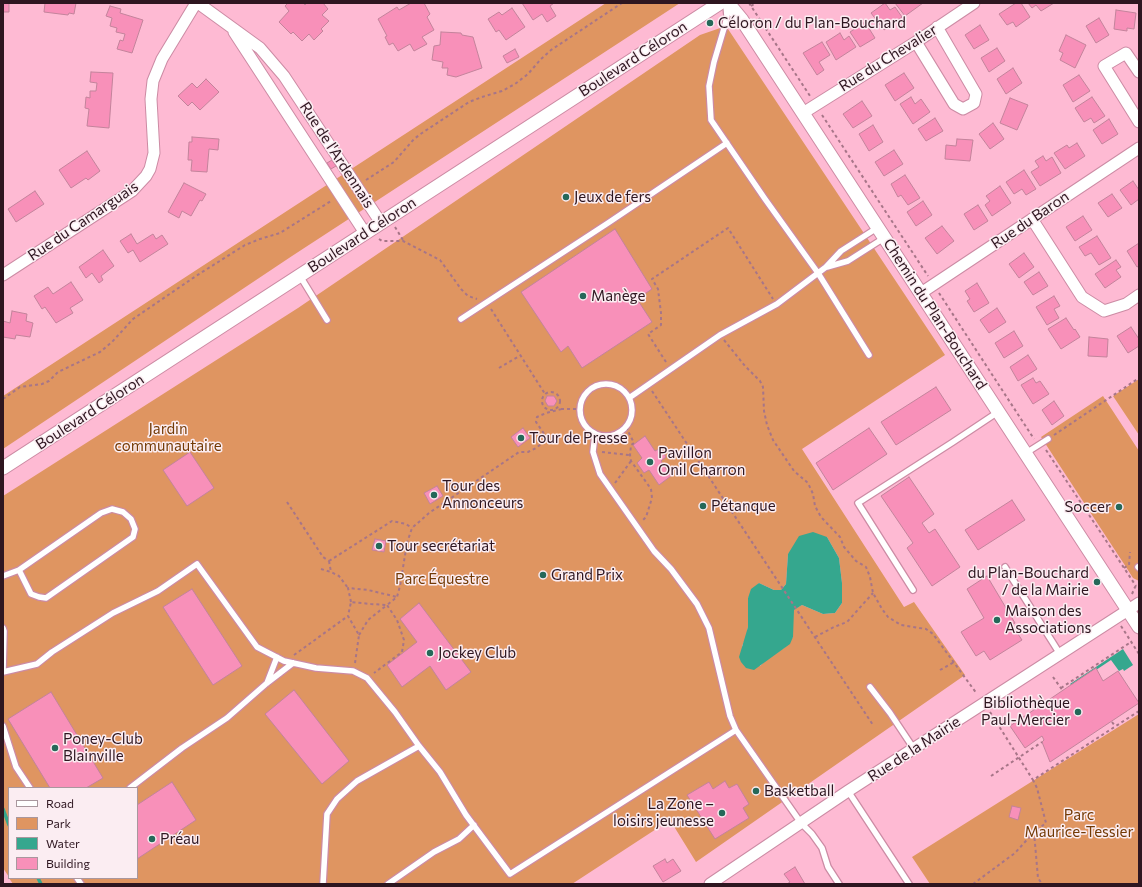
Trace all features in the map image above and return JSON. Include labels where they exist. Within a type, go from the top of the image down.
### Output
[{"type":"street","name":"Rue de l'Ardennais","points":[[197,3],[260,48],[284,76],[381,223]]},
{"type":"street","name":"Rue du Camarguais","points":[[3,275],[132,191],[142,182],[150,169],[154,153],[151,99],[155,75],[174,38],[197,3]]},
{"type":"street","name":"Boulevard Céloron","points":[[3,468],[720,3]]},
{"type":"street","name":"Chemin du Plan-Bouchard","points":[[727,3],[742,20],[1026,454],[1134,606],[1139,627]]},
{"type":"street","name":"Rue du Chevalier","points":[[803,113],[916,42],[974,3]]},
{"type":"street","name":"Rue de l'Ardennais","points":[[231,27],[365,233]]},
{"type":"street","points":[[916,42],[954,104],[963,109],[974,103],[976,94],[937,27]]},
{"type":"street","points":[[1139,72],[1126,53],[1104,66],[1139,122]]},
{"type":"street","name":"Rue de l'Ardennais","points":[[277,97],[292,87]]},
{"type":"street","name":"Rue du Baron","points":[[921,293],[1139,148]]},
{"type":"street","points":[[1032,219],[1082,296],[1104,311],[1126,304],[1139,296]]},
{"type":"street","name":"Rue de la Mairie","points":[[710,884],[848,791],[1134,606]]},
{"type":"lane","points":[[727,3],[727,16],[709,86],[711,120],[765,200],[818,273],[869,355]]},
{"type":"lane","points":[[461,319],[727,143]]},
{"type":"lane","points":[[826,267],[848,261],[881,232]]},
{"type":"lane","points":[[629,398],[670,368],[720,335],[777,304],[826,267],[841,251],[881,232]]},
{"type":"lane","points":[[300,276],[327,320]]},
{"type":"lane","points":[[608,384],[617,386],[624,391],[629,398],[632,413],[630,420],[626,427],[619,432],[611,436],[603,436],[595,434],[584,424],[580,409],[586,393],[592,388],[608,384]]},
{"type":"lane","points":[[913,590],[858,503],[998,411]]},
{"type":"lane","points":[[595,434],[593,452],[600,474],[654,552],[672,569],[697,604],[709,628],[730,716],[736,730],[801,823],[812,834],[822,848],[828,867],[839,884]]},
{"type":"lane","points":[[1026,454],[1048,439]]},
{"type":"lane","points":[[3,576],[18,570],[101,513],[112,509],[123,512],[131,519],[135,529],[133,537],[46,598],[32,594],[18,570]]},
{"type":"lane","points":[[3,628],[3,672],[37,664],[52,652],[113,612],[158,591],[197,564],[257,647],[293,663],[316,668],[353,671],[367,678],[395,712],[440,772],[474,825],[510,874],[736,730]]},
{"type":"lane","points":[[1005,567],[1060,654]]},
{"type":"lane","points":[[267,683],[277,657]]},
{"type":"lane","points":[[131,787],[182,748],[226,718],[293,663]]},
{"type":"lane","points":[[870,687],[890,713],[914,749]]},
{"type":"lane","points":[[3,726],[16,766],[29,787]]},
{"type":"lane","points":[[323,884],[327,814],[337,799],[357,781],[419,746]]},
{"type":"lane","points":[[848,791],[909,884]]},
{"type":"lane","points":[[388,884],[434,852],[459,839],[474,825]]},
{"type":"path","points":[[365,180],[394,162],[414,139],[422,133],[469,102],[502,91],[515,84],[528,74],[551,50],[622,3]]},
{"type":"path","points":[[749,3],[809,95]]},
{"type":"path","points":[[751,6],[756,3]]},
{"type":"path","name":"Chemin du Plan-Bouchard","points":[[822,115],[927,274]]},
{"type":"path","points":[[3,399],[20,387],[42,384],[49,381],[58,372],[100,352],[112,342],[133,319],[196,276],[245,245],[280,233],[336,198]]},
{"type":"path","points":[[378,238],[382,241],[403,241],[395,227]]},
{"type":"path","points":[[670,368],[648,334],[661,325],[658,289],[652,279],[728,228],[777,304]]},
{"type":"path","name":"Chemin du Plan-Bouchard","points":[[940,294],[1037,442]]},
{"type":"path","points":[[720,335],[745,366],[760,381],[763,387],[764,412],[773,440],[794,471],[808,483],[813,494],[815,506],[821,517],[840,537],[844,547],[856,561],[866,567],[870,577],[873,593],[882,609],[888,617],[901,625],[926,629],[933,634],[978,696]]},
{"type":"path","points":[[499,368],[521,354]]},
{"type":"path","points":[[1048,439],[1139,378]]},
{"type":"path","points":[[648,384],[873,725]]},
{"type":"path","points":[[556,409],[560,403],[558,395],[552,392],[546,393],[542,399],[542,404],[546,409],[549,410],[580,409]]},
{"type":"path","points":[[353,671],[359,635],[368,620],[397,597],[405,549],[412,528],[429,513],[518,452],[528,452],[544,442],[547,438],[536,422],[537,417],[562,409]]},
{"type":"path","points":[[626,427],[634,443],[631,445],[631,461],[651,489],[652,498],[646,517],[637,527]]},
{"type":"path","points":[[1043,447],[1052,458],[1136,586]]},
{"type":"path","points":[[593,452],[630,455]]},
{"type":"path","points":[[610,489],[631,461]]},
{"type":"path","points":[[287,502],[323,558],[329,561]]},
{"type":"path","points":[[329,561],[392,521],[406,524],[412,528]]},
{"type":"path","points":[[1124,568],[1129,565],[1130,552]]},
{"type":"path","points":[[329,561],[331,572]]},
{"type":"path","points":[[286,661],[348,616],[351,602],[348,588],[339,576],[321,569]]},
{"type":"path","points":[[1133,593],[1134,588],[1139,584]]},
{"type":"path","points":[[348,588],[368,590],[397,597]]},
{"type":"path","points":[[815,637],[847,622],[873,593]]},
{"type":"path","points":[[351,602],[387,605]]},
{"type":"path","points":[[367,678],[402,652],[404,640],[397,620],[387,605]]},
{"type":"path","points":[[348,616],[359,635]]},
{"type":"path","points":[[1122,628],[1139,654]]},
{"type":"path","points":[[1061,688],[1131,642]]},
{"type":"path","points":[[940,670],[954,662]]},
{"type":"path","points":[[1053,676],[1063,691]]},
{"type":"path","points":[[973,884],[1015,853],[1034,832],[1046,823],[1037,788],[1033,780],[989,711]]},
{"type":"path","points":[[1033,780],[1139,711]]},
{"type":"path","points":[[1112,722],[1115,726]]},
{"type":"path","points":[[991,776],[1042,742]]},
{"type":"path","points":[[1034,832],[1038,878],[1042,884]]},
{"type":"green space","points":[[606,3],[680,3],[292,256],[3,449],[3,396]]},
{"type":"green space","name":"Parc Équestre","points":[[726,26],[945,355],[802,449],[904,607],[914,602],[965,675],[696,862],[670,820],[572,884],[13,884],[10,879],[138,879],[138,787],[8,787],[8,876],[3,868],[3,496],[298,308],[700,35]],"holes":[[[827,537],[839,558],[842,583],[842,603],[835,613],[823,614],[802,605],[793,610],[793,637],[784,648],[767,659],[760,666],[742,646],[746,638],[748,627],[748,598],[759,583],[774,590],[781,590],[786,584],[788,554]]]},
{"type":"green space","points":[[1139,379],[1139,435],[1113,396]]},
{"type":"green space","points":[[1103,396],[1139,451],[1139,581],[1133,578],[1041,437]]},
{"type":"green space","name":"Parc Maurice-Tessier","points":[[1139,714],[1139,884],[930,884],[912,857]]},
{"type":"water","points":[[813,532],[827,537],[839,558],[842,583],[842,603],[835,613],[823,614],[802,605],[794,610],[793,637],[790,644],[754,670],[746,668],[739,657],[748,627],[748,598],[751,589],[759,583],[774,590],[781,590],[786,584],[788,554],[799,536]]},
{"type":"water","points":[[1123,649],[1133,665],[1124,671],[1123,669],[1119,671],[1111,660],[1072,686],[1070,684]]},
{"type":"building","points":[[3,3],[9,3],[9,12],[3,12]]},
{"type":"building","points":[[45,3],[76,3],[74,14],[69,13],[68,15],[44,12]]},
{"type":"building","points":[[288,3],[303,3],[305,5],[307,3],[323,3],[328,9],[322,15],[329,21],[321,29],[323,31],[314,40],[309,34],[302,41],[293,32],[291,34],[279,22],[289,11],[285,6]]},
{"type":"building","points":[[411,3],[424,3],[430,14],[427,17],[434,30],[422,37],[427,44],[414,51],[410,44],[398,51],[393,43],[389,45],[385,37],[387,36],[378,19],[397,7],[399,10]]},
{"type":"building","points":[[522,3],[554,3],[550,6],[556,16],[547,22],[542,14],[533,20]]},
{"type":"building","points":[[885,3],[890,10],[895,7],[902,17],[884,30],[871,13]]},
{"type":"building","points":[[895,3],[923,3],[905,16]]},
{"type":"building","points":[[1016,3],[1021,3],[1030,17],[1016,27],[1013,22],[1007,25],[999,14]]},
{"type":"building","points":[[1028,3],[1054,3],[1041,11],[1036,5],[1032,8]]},
{"type":"building","points":[[110,6],[121,9],[120,13],[143,20],[132,53],[117,49],[120,40],[123,41],[125,34],[116,32],[117,28],[110,26],[112,18],[106,16]]},
{"type":"building","points":[[512,8],[525,27],[506,40],[499,30],[496,32],[488,19],[499,12],[502,15]]},
{"type":"building","points":[[1116,10],[1136,13],[1134,29],[1127,28],[1127,31],[1114,29]]},
{"type":"building","points":[[1099,18],[1109,35],[1096,43],[1086,26]]},
{"type":"building","points":[[865,22],[875,38],[860,47],[850,32]]},
{"type":"building","points":[[980,25],[989,40],[974,49],[965,35]]},
{"type":"building","points":[[441,32],[461,33],[462,35],[473,37],[482,68],[456,77],[447,75],[448,68],[442,68],[443,62],[432,60],[434,46],[440,45]]},
{"type":"building","points":[[840,33],[844,40],[849,36],[856,47],[836,60],[826,42]]},
{"type":"building","points":[[1066,35],[1086,45],[1075,68],[1060,60],[1063,53],[1059,51]]},
{"type":"building","points":[[822,42],[830,55],[819,62],[824,70],[817,75],[803,53]]},
{"type":"building","points":[[997,48],[1005,61],[989,72],[981,58]]},
{"type":"building","points":[[515,49],[519,57],[507,63],[503,56]]},
{"type":"building","points":[[1013,68],[1022,83],[1006,94],[997,79]]},
{"type":"building","points":[[91,72],[113,73],[109,128],[87,126],[89,109],[85,108],[86,97],[90,98],[90,91],[96,91],[97,83],[90,82]]},
{"type":"building","points":[[904,73],[914,88],[895,101],[885,85]]},
{"type":"building","points":[[1079,75],[1090,91],[1073,102],[1063,85]]},
{"type":"building","points":[[206,79],[219,92],[200,110],[192,102],[188,106],[178,96],[192,83],[197,88]]},
{"type":"building","points":[[911,97],[915,104],[921,99],[930,112],[913,124],[900,104]]},
{"type":"building","points":[[1092,97],[1105,116],[1094,123],[1091,118],[1084,122],[1075,108]]},
{"type":"building","points":[[1010,98],[1028,105],[1017,130],[1000,123]]},
{"type":"building","points":[[862,101],[872,116],[853,128],[843,114]]},
{"type":"building","points":[[935,118],[943,131],[926,141],[918,129]]},
{"type":"building","points":[[1109,119],[1118,134],[1102,144],[1093,130]]},
{"type":"building","points":[[993,123],[1004,139],[990,149],[979,134]]},
{"type":"building","points":[[873,125],[883,142],[869,151],[859,134]]},
{"type":"building","points":[[192,137],[219,139],[218,150],[209,149],[207,172],[191,171],[192,160],[188,160],[189,142],[192,142]]},
{"type":"building","points":[[957,139],[973,140],[970,161],[945,159],[946,145],[956,146]]},
{"type":"building","points":[[1077,143],[1085,156],[1065,169],[1054,153],[1067,145],[1069,148]]},
{"type":"building","points":[[894,150],[903,164],[884,176],[875,162]]},
{"type":"building","points":[[87,151],[100,171],[88,180],[86,178],[71,188],[59,170]]},
{"type":"building","points":[[1043,156],[1046,161],[1052,157],[1061,173],[1040,186],[1031,172],[1039,167],[1035,161]]},
{"type":"building","points":[[332,160],[336,166],[331,169],[327,163]]},
{"type":"building","points":[[1024,170],[1036,189],[1026,195],[1022,189],[1014,194],[1006,182]]},
{"type":"building","points":[[905,175],[920,198],[908,205],[901,195],[898,197],[891,184]]},
{"type":"building","points":[[1133,181],[1139,190],[1139,199],[1131,205],[1120,190]]},
{"type":"building","points":[[184,183],[206,194],[202,201],[200,200],[191,216],[182,211],[179,218],[168,212]]},
{"type":"building","points":[[1000,186],[1011,203],[992,216],[985,205],[990,201],[986,196]]},
{"type":"building","points":[[35,191],[44,204],[16,222],[8,209]]},
{"type":"building","points":[[1112,194],[1122,208],[1108,217],[1098,203]]},
{"type":"building","points":[[923,201],[932,215],[916,226],[907,212]]},
{"type":"building","points":[[978,205],[988,221],[974,230],[964,214]]},
{"type":"building","points":[[1083,216],[1092,230],[1075,241],[1066,227]]},
{"type":"building","points":[[942,226],[954,241],[937,254],[925,238]]},
{"type":"building","name":"Manège","points":[[615,229],[652,289],[637,299],[652,322],[582,368],[568,346],[561,352],[521,292]]},
{"type":"building","points":[[131,234],[137,244],[153,234],[156,239],[162,235],[168,244],[140,262],[133,250],[128,253],[120,241]]},
{"type":"building","points":[[1097,236],[1111,258],[1099,265],[1091,253],[1085,256],[1079,247]]},
{"type":"building","points":[[1139,243],[1139,266],[1137,267],[1127,251]]},
{"type":"building","points":[[103,250],[114,266],[101,276],[103,280],[99,283],[92,273],[86,278],[79,267]]},
{"type":"building","points":[[1024,253],[1034,267],[1019,278],[1009,264]]},
{"type":"building","points":[[1116,260],[1121,267],[1116,270],[1121,277],[1105,288],[1095,274]]},
{"type":"building","points":[[1039,272],[1048,286],[1033,295],[1024,282]]},
{"type":"building","points":[[71,282],[83,300],[70,308],[73,313],[56,323],[45,307],[42,309],[34,296],[48,287],[53,294]]},
{"type":"building","points":[[977,283],[989,303],[974,312],[967,301],[970,299],[965,291]]},
{"type":"building","points":[[1054,296],[1060,306],[1054,309],[1059,318],[1047,325],[1036,307]]},
{"type":"building","points":[[997,308],[1006,322],[989,333],[980,320]]},
{"type":"building","points":[[12,311],[27,314],[26,321],[33,323],[30,337],[16,335],[15,339],[3,337],[3,321],[10,323]]},
{"type":"building","points":[[1066,318],[1080,337],[1061,349],[1048,329]]},
{"type":"building","points":[[1131,327],[1139,339],[1139,346],[1128,353],[1117,336]]},
{"type":"building","points":[[1014,331],[1023,346],[1004,358],[995,343]]},
{"type":"building","points":[[1089,337],[1108,339],[1107,357],[1088,356]]},
{"type":"building","points":[[1028,355],[1037,369],[1018,381],[1010,367]]},
{"type":"building","points":[[1033,378],[1036,383],[1040,381],[1049,394],[1033,404],[1021,385]]},
{"type":"building","points":[[936,387],[951,410],[896,445],[881,422]]},
{"type":"building","points":[[547,396],[554,396],[557,401],[554,406],[548,406],[545,401]]},
{"type":"building","points":[[1054,401],[1064,416],[1052,425],[1042,410]]},
{"type":"building","name":"Tour de Presse","points":[[523,428],[530,438],[518,447],[511,437]]},
{"type":"building","points":[[869,428],[887,454],[833,490],[816,463]]},
{"type":"building","name":"Pavillon Onil Charron","points":[[645,436],[655,451],[661,448],[666,457],[661,461],[671,476],[659,485],[649,470],[644,473],[637,463],[642,458],[633,445]]},
{"type":"building","points":[[190,452],[214,488],[187,506],[163,470]]},
{"type":"building","points":[[909,477],[934,514],[922,523],[929,533],[935,529],[960,567],[932,586],[907,548],[913,543],[881,496]]},
{"type":"building","name":"Tour des Annonceurs","points":[[437,486],[443,496],[430,504],[424,493]]},
{"type":"building","points":[[1012,500],[1025,520],[978,550],[965,530]]},
{"type":"building","name":"Tour secrétariat","points":[[375,539],[386,541],[384,552],[372,550]]},
{"type":"building","name":"Maison des Associations","points":[[987,576],[1015,623],[1012,625],[1022,640],[990,660],[984,651],[976,656],[961,632],[984,618],[967,589]]},
{"type":"building","points":[[192,589],[242,666],[213,685],[163,607]]},
{"type":"building","name":"Jockey Club","points":[[419,603],[471,672],[446,690],[430,666],[402,687],[387,665],[417,642],[400,619]]},
{"type":"building","name":"Bibliothèque Paul-Mercier","points":[[1096,668],[1103,681],[1118,671],[1139,703],[1050,762],[1042,742],[1044,740],[1042,736],[1025,748],[1010,726]]},
{"type":"building","points":[[294,690],[349,761],[322,784],[265,714]]},
{"type":"building","name":"Poney-Club Blainville","points":[[51,692],[103,778],[88,787],[49,787],[8,719]]},
{"type":"building","name":"La Zone – loisirs jeunesse","points":[[725,781],[729,788],[737,784],[749,804],[743,808],[749,818],[715,839],[687,795],[709,782],[713,789]]},
{"type":"building","name":"Préau","points":[[172,782],[196,820],[138,858],[138,804]]},
{"type":"building","points":[[1012,806],[1021,808],[1018,820],[1009,817]]},
{"type":"building","points":[[665,859],[667,863],[673,859],[681,871],[663,882],[653,866]]},
{"type":"building","points":[[795,867],[805,884],[787,884],[790,882],[784,874]]},
{"type":"waterway","points":[[3,809],[8,822]]},
{"type":"waterway","points":[[38,879],[41,884]]},
{"type":"place","name":"Céloron / du Plan-Bouchard","points":[[710,23]]},
{"type":"place","name":"Jeux de fers","points":[[566,197]]},
{"type":"place","name":"Manège","points":[[583,296]]},
{"type":"place","name":"Tour de Presse","points":[[521,438]]},
{"type":"place","name":"Pavillon Onil Charron","points":[[650,462]]},
{"type":"place","name":"Tour des Annonceurs","points":[[434,495]]},
{"type":"place","name":"Pétanque","points":[[703,506]]},
{"type":"place","name":"Soccer","points":[[1119,507]]},
{"type":"place","name":"Tour secrétariat","points":[[379,546]]},
{"type":"place","name":"Grand Prix","points":[[543,575]]},
{"type":"place","name":"du Plan-Bouchard / de la Mairie","points":[[1097,582]]},
{"type":"place","name":"Maison des Associations","points":[[997,620]]},
{"type":"place","name":"Jockey Club","points":[[430,653]]},
{"type":"place","name":"Bibliothèque Paul-Mercier","points":[[1078,712]]},
{"type":"place","name":"Poney-Club Blainville","points":[[55,748]]},
{"type":"place","name":"Basketball","points":[[756,791]]},
{"type":"place","name":"La Zone – loisirs jeunesse","points":[[722,813]]},
{"type":"place","name":"Préau","points":[[152,839]]},
{"type":"park label","name":"Jardin communautaire","points":[[168,438]]}]
